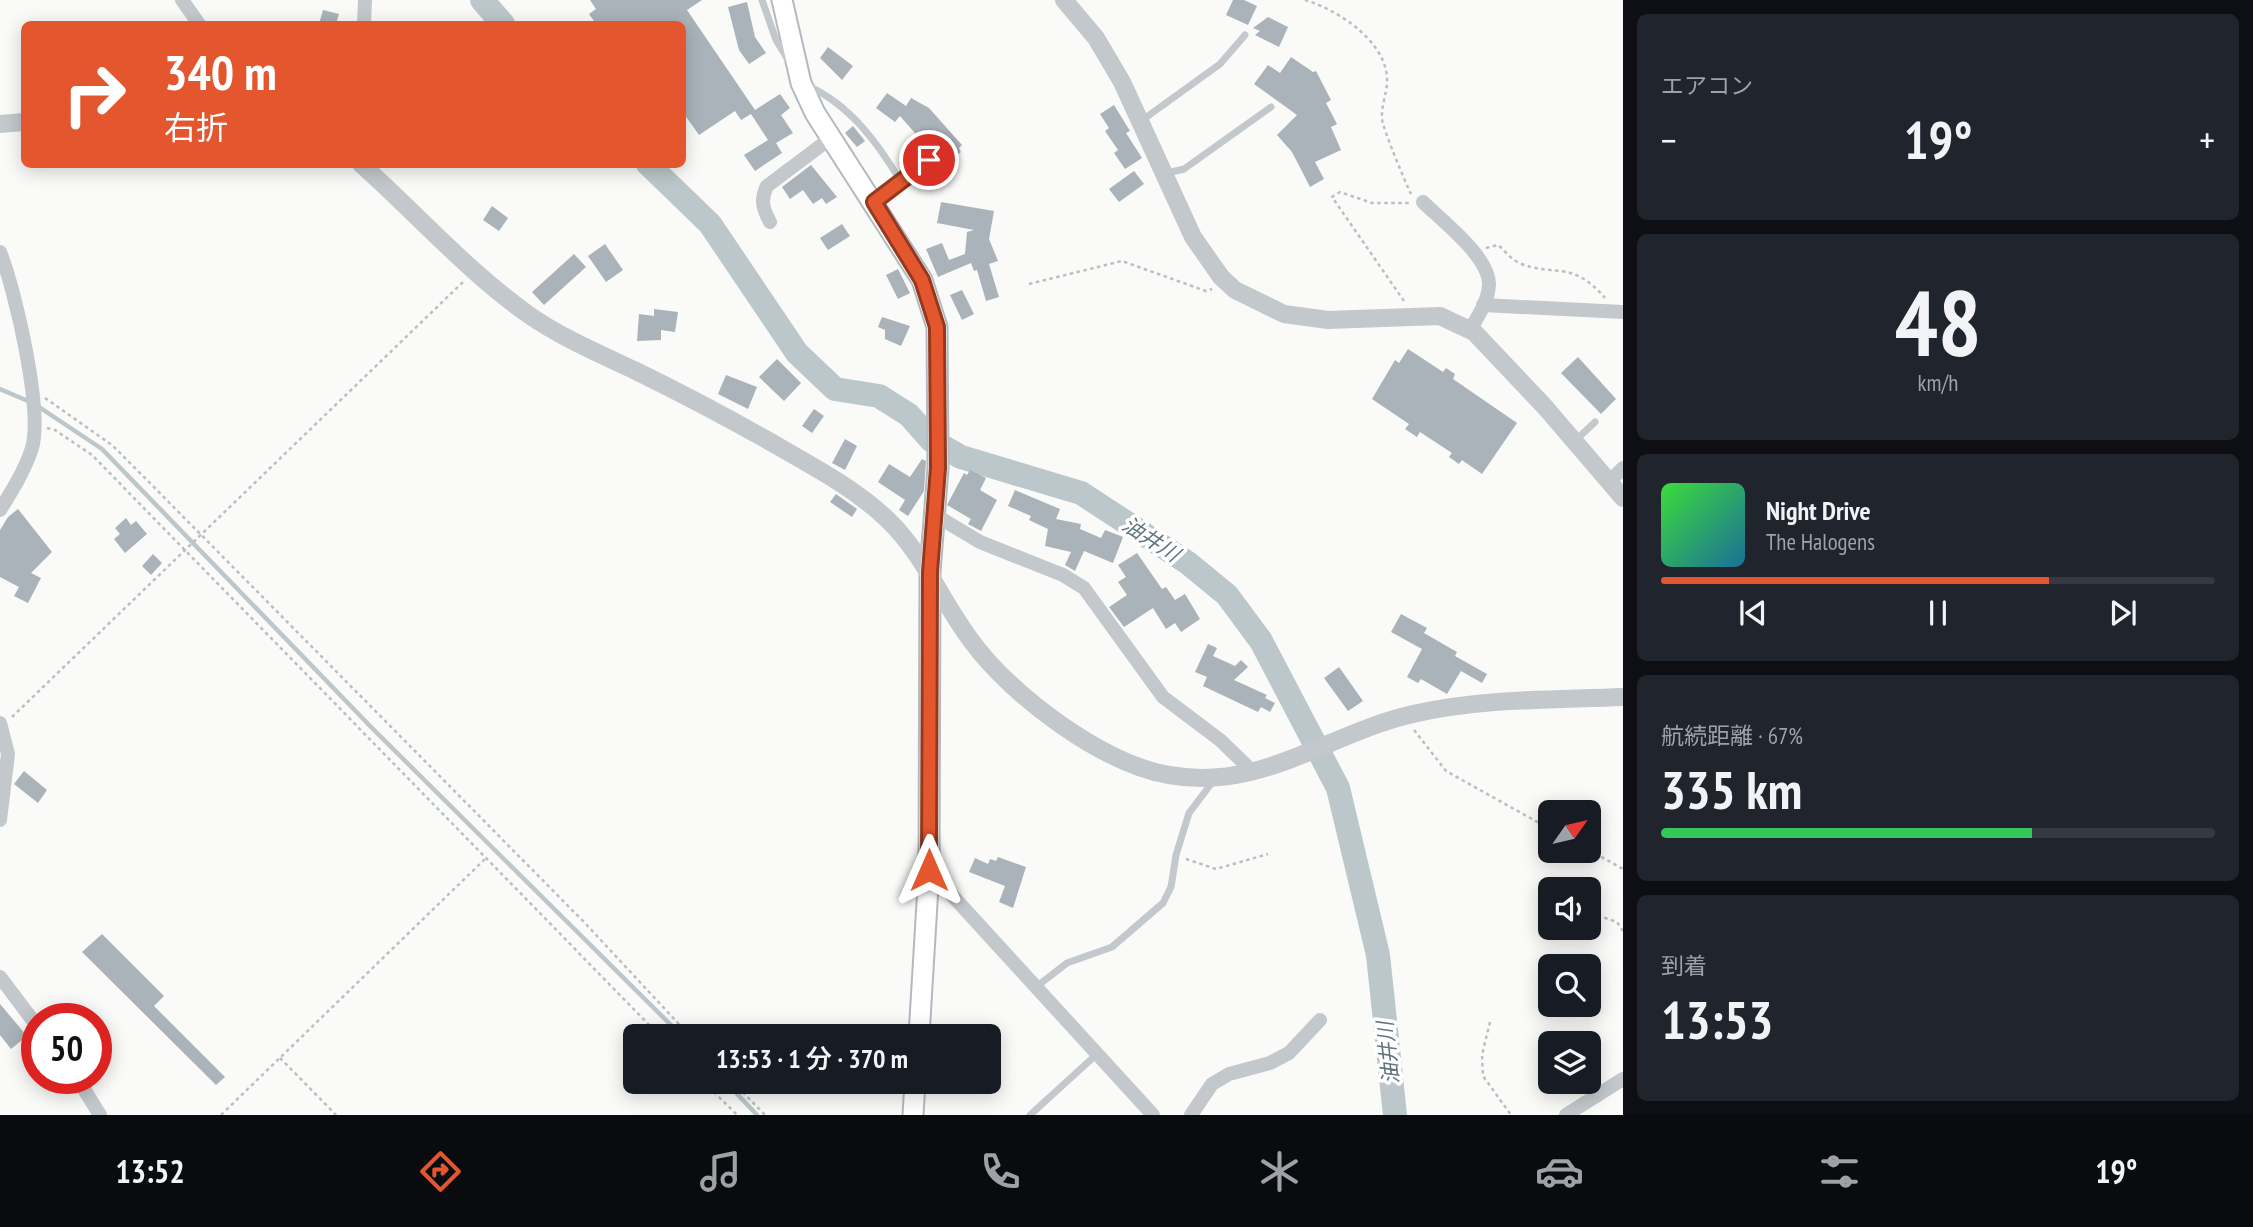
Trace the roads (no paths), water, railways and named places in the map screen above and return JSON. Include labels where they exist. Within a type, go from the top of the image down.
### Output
[{"type":"main road","points":[[782,0],[798,75],[831,138],[874,202],[928,292],[937,327],[938,468],[930,572],[929,870],[920,1024]]},
{"type":"main road","points":[[913,1115],[914,1094]]},
{"type":"street","points":[[182,0],[197,21]]},
{"type":"street","points":[[364,21],[365,0]]},
{"type":"street","points":[[1064,0],[1096,38],[1141,121],[1194,237],[1229,284],[1258,304],[1284,314],[1328,320],[1440,316],[1470,330],[1575,441],[1623,498]]},
{"type":"street","points":[[0,124],[21,122]]},
{"type":"street","points":[[770,222],[762,208],[762,195],[767,186],[831,138]]},
{"type":"street","points":[[874,202],[929,160]]},
{"type":"street","points":[[365,168],[475,270],[530,315],[739,424],[833,478],[886,518],[930,572],[971,642],[997,673],[1030,701],[1103,751],[1137,767],[1168,775],[1214,779],[1297,759],[1404,716],[1482,703],[1623,697]]},
{"type":"street","points":[[1423,202],[1473,251],[1480,260],[1489,284],[1483,305],[1470,330]]},
{"type":"street","points":[[0,251],[31,390],[34,422],[33,445],[27,462],[0,510]]},
{"type":"street","points":[[1483,305],[1618,312]]},
{"type":"street","points":[[1609,482],[1623,468]]},
{"type":"street","points":[[935,515],[980,542],[1063,575],[1084,588],[1163,697],[1220,740],[1249,772]]},
{"type":"street","points":[[0,820],[8,754],[1,724]]},
{"type":"street","points":[[929,870],[1153,1115]]},
{"type":"street","points":[[0,977],[21,1005]]},
{"type":"street","points":[[1191,1115],[1212,1084],[1229,1074],[1270,1063],[1289,1053],[1321,1020]]},
{"type":"street","points":[[1566,1115],[1623,1079]]},
{"type":"street","points":[[87,1094],[100,1115]]},
{"type":"lane","points":[[762,0],[776,40],[798,75],[858,122],[883,152],[901,182]]},
{"type":"lane","points":[[1141,121],[1220,64],[1245,35]]},
{"type":"lane","points":[[1166,174],[1184,169],[1271,107]]},
{"type":"lane","points":[[1575,441],[1595,422]]},
{"type":"lane","points":[[1036,986],[1068,963],[1112,947],[1154,910],[1171,887],[1176,855],[1189,813],[1214,779]]},
{"type":"lane","points":[[1030,1115],[1097,1054]]},
{"type":"waterway","name":"油井川","points":[[482,0],[500,21]]},
{"type":"waterway","name":"油井川","points":[[652,168],[710,224],[797,353],[835,389],[879,396],[909,415],[931,440],[961,457],[1081,493],[1188,563],[1227,595],[1261,641],[1338,788],[1378,955],[1395,1115]]},
{"type":"waterway","points":[[0,389],[28,401]]},
{"type":"waterway","points":[[36,405],[102,449],[372,728],[670,1024]]},
{"type":"waterway","points":[[737,1094],[757,1115]]}]
